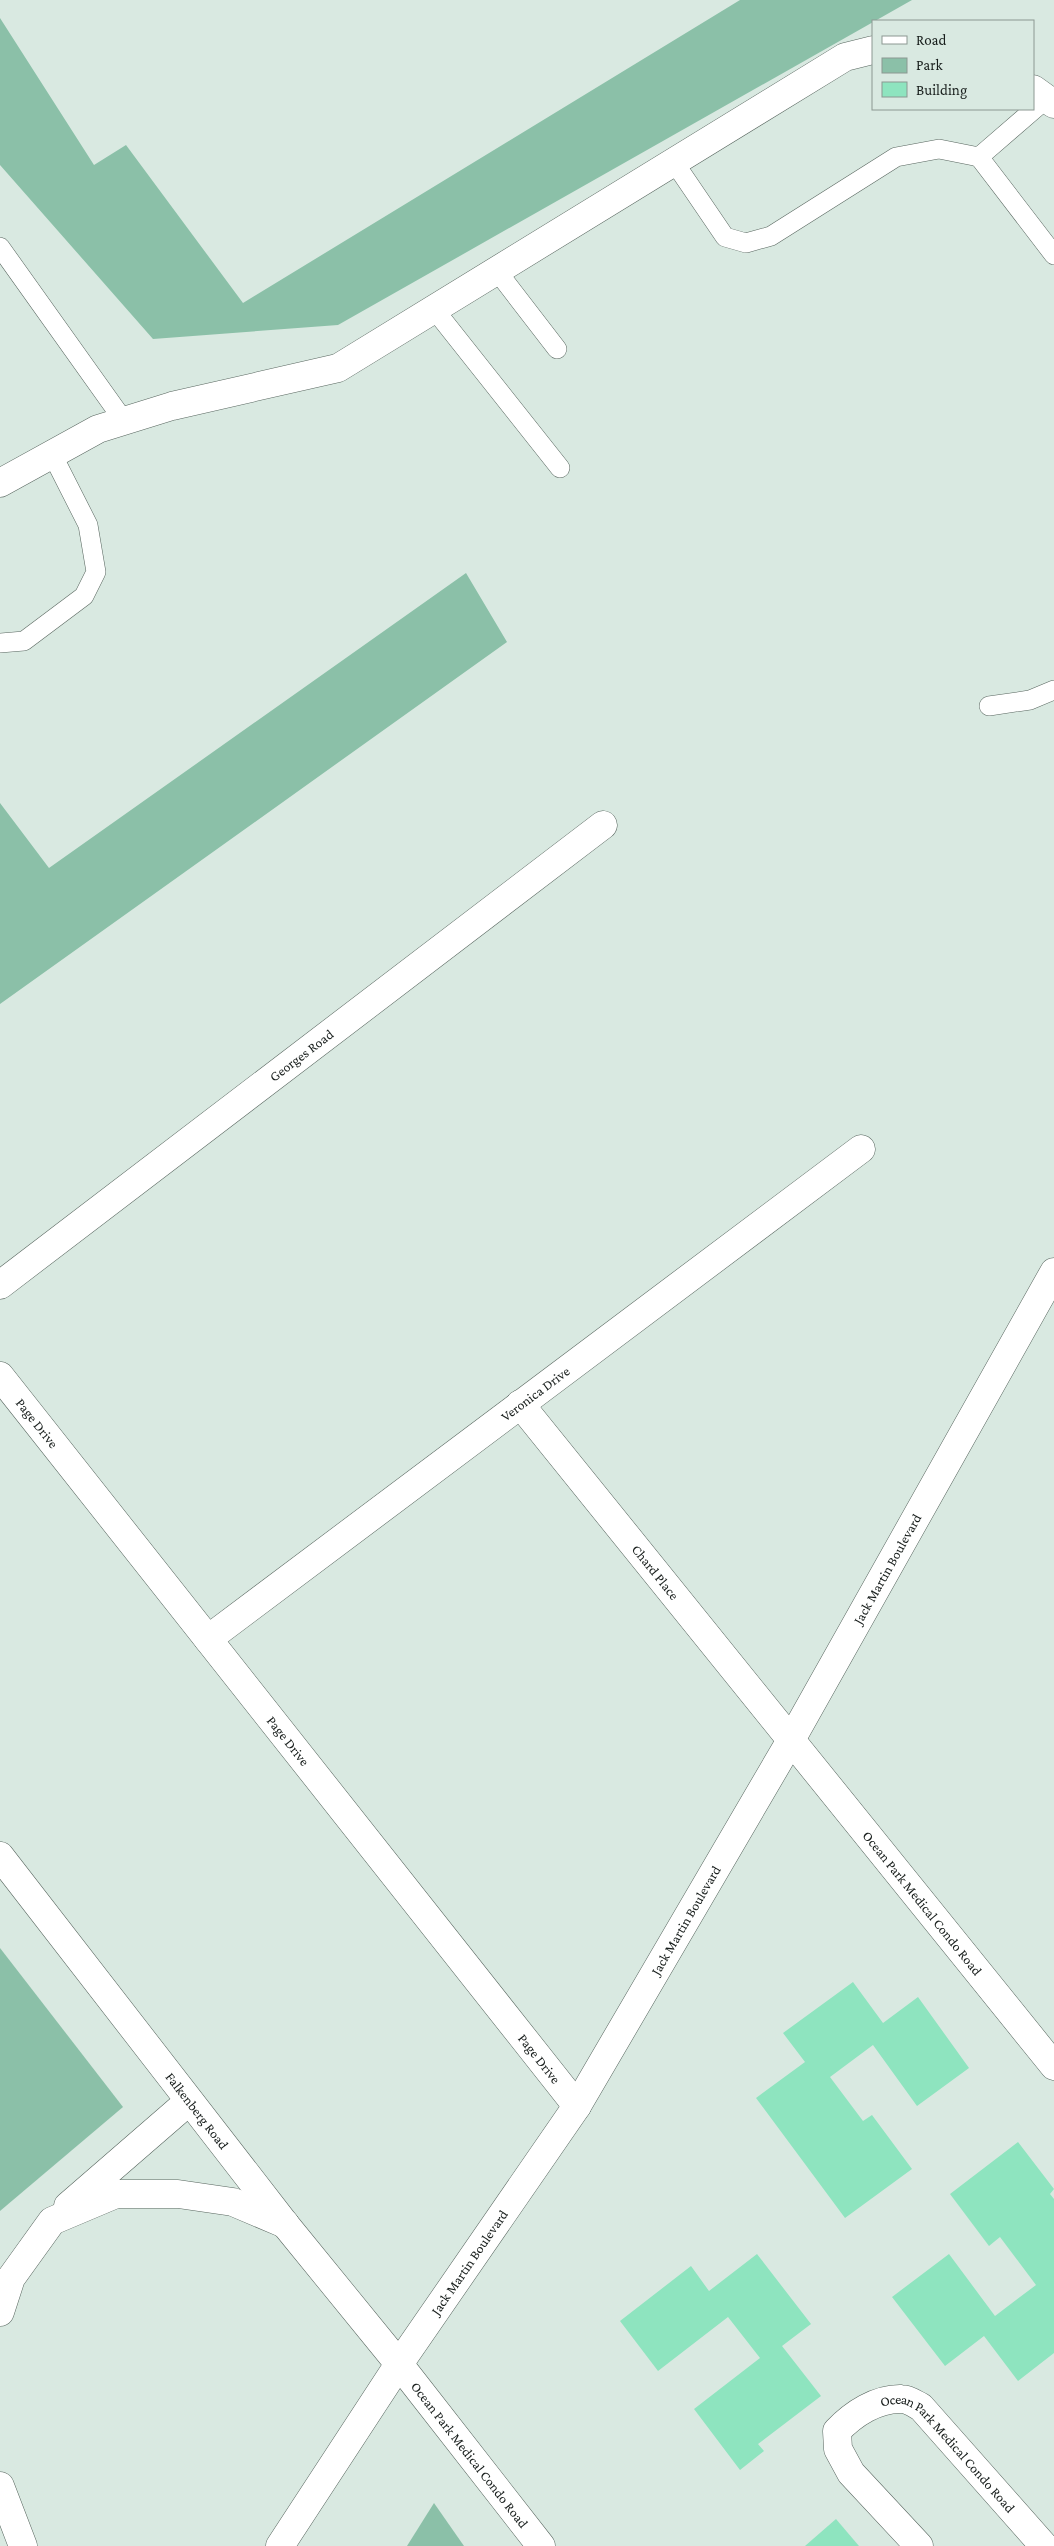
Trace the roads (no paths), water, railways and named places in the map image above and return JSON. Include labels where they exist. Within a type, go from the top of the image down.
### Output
[{"type":"main road","points":[[0,483],[98,429],[172,406],[338,368],[845,57],[872,50]]},
{"type":"main road","name":"Georges Road","points":[[0,1286],[603,825]]},
{"type":"main road","name":"Veronica Drive","points":[[208,1639],[861,1149]]},
{"type":"main road","name":"Jack Martin Boulevard","points":[[280,2546],[399,2364],[576,2106],[792,1740],[1054,1272]]},
{"type":"main road","name":"Page Drive","points":[[0,1376],[576,2106]]},
{"type":"main road","name":"Chard Place","points":[[520,1404],[792,1740]]},
{"type":"main road","name":"Ocean Park Medical Condo Road","points":[[792,1740],[1053,2062]]},
{"type":"main road","name":"Falkenberg Road","points":[[0,1856],[188,2102],[399,2364]]},
{"type":"main road","points":[[0,2312],[10,2278],[52,2221],[188,2102]]},
{"type":"main road","points":[[52,2221],[116,2194],[178,2194],[233,2202],[285,2224]]},
{"type":"main road","name":"Ocean Park Medical Condo Road","points":[[399,2364],[541,2546]]},
{"type":"main road","name":"Ocean Park Medical Condo Road","points":[[919,2546],[850,2473],[838,2449],[837,2431],[852,2415],[881,2402],[904,2399],[921,2407],[1044,2546]]},
{"type":"main road","points":[[0,2486],[23,2546]]},
{"type":"lane","points":[[1034,106],[1044,97]]},
{"type":"lane","points":[[980,157],[1030,110]]},
{"type":"lane","points":[[674,162],[725,237],[746,242],[771,236],[896,157],[939,150],[980,157],[1054,255]]},
{"type":"lane","points":[[0,247],[124,421]]},
{"type":"lane","points":[[497,270],[557,349]]},
{"type":"lane","points":[[434,309],[560,468]]},
{"type":"lane","points":[[0,643],[24,641],[84,596],[96,572],[88,525],[52,454]]},
{"type":"lane","points":[[989,706],[1030,700],[1054,690]]}]
